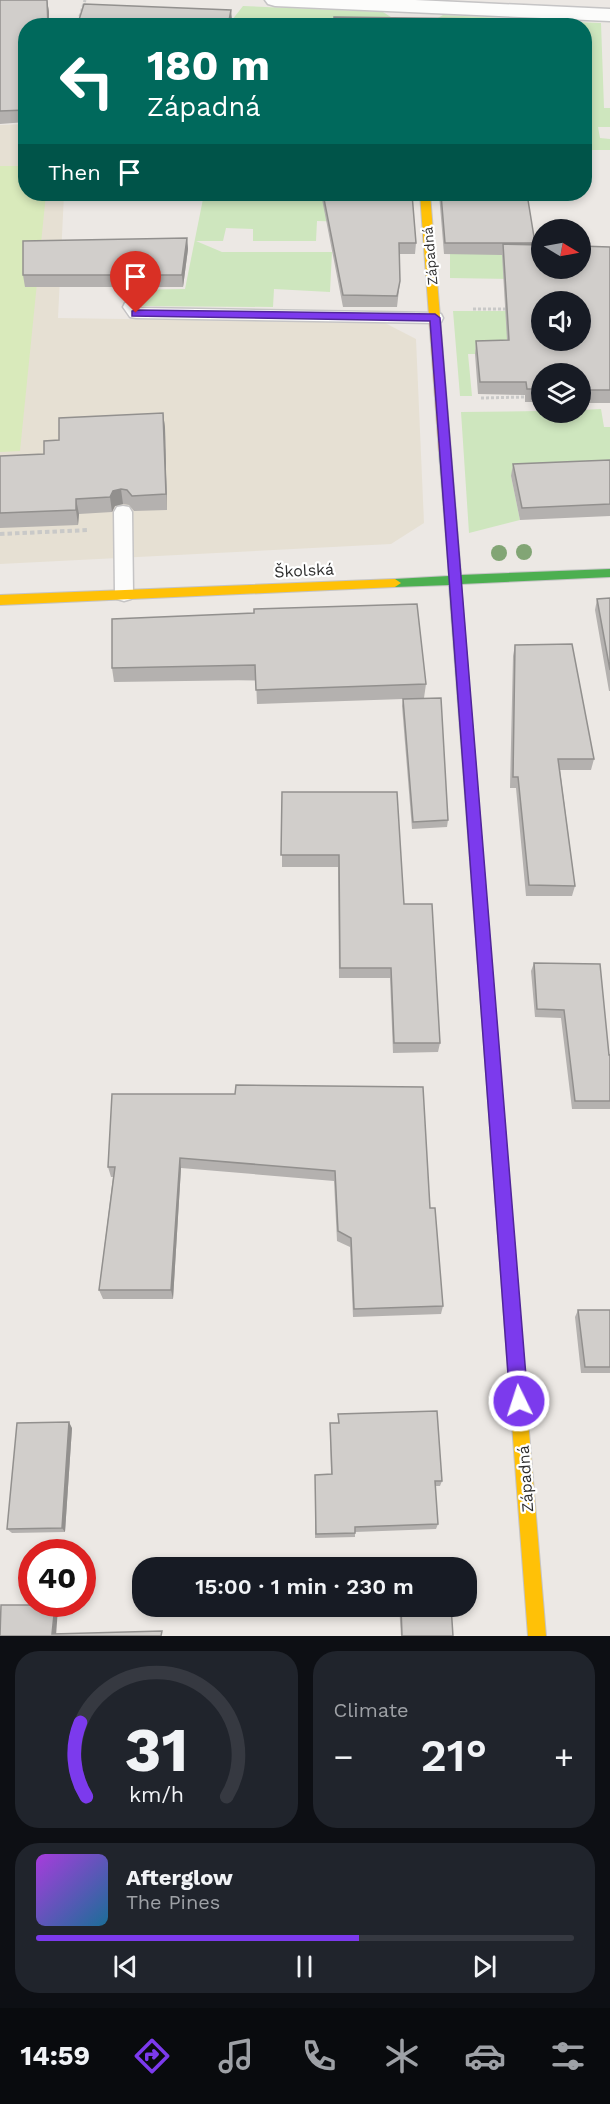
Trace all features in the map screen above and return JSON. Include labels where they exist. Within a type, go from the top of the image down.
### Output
[{"type":"street","points":[[275,0],[411,16],[610,15]]},
{"type":"street","name":"Západná","points":[[426,201],[537,1636]]},
{"type":"street","name":"Školská","points":[[0,600],[610,573]]},
{"type":"lane","points":[[131,307],[136,313],[435,318]]},
{"type":"lane","points":[[123,520],[124,594]]},
{"type":"path","points":[[79,18],[85,0]]},
{"type":"path","points":[[464,309],[508,309]]},
{"type":"path","points":[[471,398],[525,397]]},
{"type":"path","points":[[0,534],[123,520]]},
{"type":"shaded area","points":[[18,124],[18,201],[64,201],[58,318],[385,323],[416,339],[424,523],[391,544],[0,564],[0,125]]},
{"type":"green space","points":[[243,6],[383,12],[392,18],[234,18]]},
{"type":"green space","points":[[443,15],[502,18],[438,18]]},
{"type":"green space","points":[[592,23],[601,23],[604,108],[610,108],[610,127],[598,127],[600,138],[610,139],[610,150],[592,150]]},
{"type":"green space","points":[[0,166],[18,166],[18,201],[45,201],[20,451],[0,452]]},
{"type":"green space","points":[[203,201],[362,201],[351,222],[317,221],[316,241],[253,241],[253,229],[226,228],[223,241],[196,241],[222,252],[332,252],[330,292],[274,289],[273,307],[135,306],[124,301],[126,290],[185,289]]},
{"type":"green space","points":[[491,238],[531,238],[531,266],[517,279],[450,278],[450,254]]},
{"type":"green space","points":[[453,311],[523,311],[531,323],[531,351],[580,351],[580,363],[531,365],[468,354],[472,396],[460,396]]},
{"type":"green space","points":[[601,409],[604,427],[610,427],[610,472],[511,476],[520,520],[469,533],[461,412],[531,411],[531,423],[591,423],[591,410]]},
{"type":"building","points":[[0,0],[47,0],[48,18],[18,18],[18,110],[0,111]]},
{"type":"building","points":[[84,4],[231,10],[230,18],[80,18]]},
{"type":"building","points":[[334,17],[413,18],[334,18]]},
{"type":"building","points":[[324,201],[413,201],[416,243],[399,243],[400,281],[397,296],[343,295]]},
{"type":"building","points":[[442,201],[528,201],[531,243],[445,243]]},
{"type":"building","points":[[187,238],[182,275],[23,275],[23,241]]},
{"type":"building","points":[[503,244],[531,245],[531,279],[591,279],[591,246],[610,247],[610,390],[591,390],[591,363],[531,363],[531,389],[527,389],[526,382],[480,382],[476,341],[509,340]]},
{"type":"building","points":[[163,413],[166,494],[132,496],[127,490],[121,489],[113,491],[110,497],[76,499],[76,510],[0,513],[0,456],[44,454],[44,441],[59,440],[59,418]]},
{"type":"building","points":[[610,460],[610,504],[522,508],[513,464]]},
{"type":"building","points":[[610,598],[610,670],[597,599]]},
{"type":"building","points":[[417,604],[426,684],[256,690],[255,665],[112,668],[112,619],[254,613],[254,609]]},
{"type":"building","points":[[572,644],[594,759],[558,759],[575,886],[529,885],[518,777],[513,777],[515,645]]},
{"type":"building","points":[[441,698],[448,820],[413,822],[403,699]]},
{"type":"building","points":[[282,792],[397,792],[404,904],[432,904],[440,1043],[394,1043],[391,968],[340,968],[339,855],[281,855]]},
{"type":"building","points":[[534,963],[600,964],[610,1055],[610,1101],[575,1101],[564,1010],[537,1009]]},
{"type":"building","points":[[236,1085],[423,1087],[430,1208],[435,1208],[443,1306],[354,1309],[351,1238],[338,1231],[335,1171],[180,1158],[171,1290],[99,1290],[115,1167],[108,1167],[112,1094],[235,1094]]},
{"type":"building","points":[[578,1310],[610,1310],[610,1367],[585,1367]]},
{"type":"building","points":[[437,1411],[442,1481],[435,1481],[438,1524],[355,1527],[355,1533],[316,1534],[315,1475],[332,1474],[330,1423],[339,1423],[338,1414]]},
{"type":"building","points":[[69,1422],[62,1528],[7,1529],[17,1423]]},
{"type":"building","points":[[1,1605],[18,1605],[18,1617],[54,1617],[52,1634],[162,1631],[161,1636],[0,1636]]},
{"type":"building","points":[[401,1617],[452,1617],[453,1636],[402,1636]]},
{"type":"traffic: fast","points":[[445,452],[491,1046]]},
{"type":"traffic: fast","points":[[395,583],[610,573]]},
{"type":"traffic: slow","points":[[426,201],[445,452]]},
{"type":"traffic: slow","points":[[0,600],[395,583]]},
{"type":"traffic: slow","points":[[516,1372],[537,1636]]},
{"type":"traffic: jam","points":[[491,1046],[516,1372]]},
{"type":"route","points":[[136,313],[435,318],[519,1401]]}]
